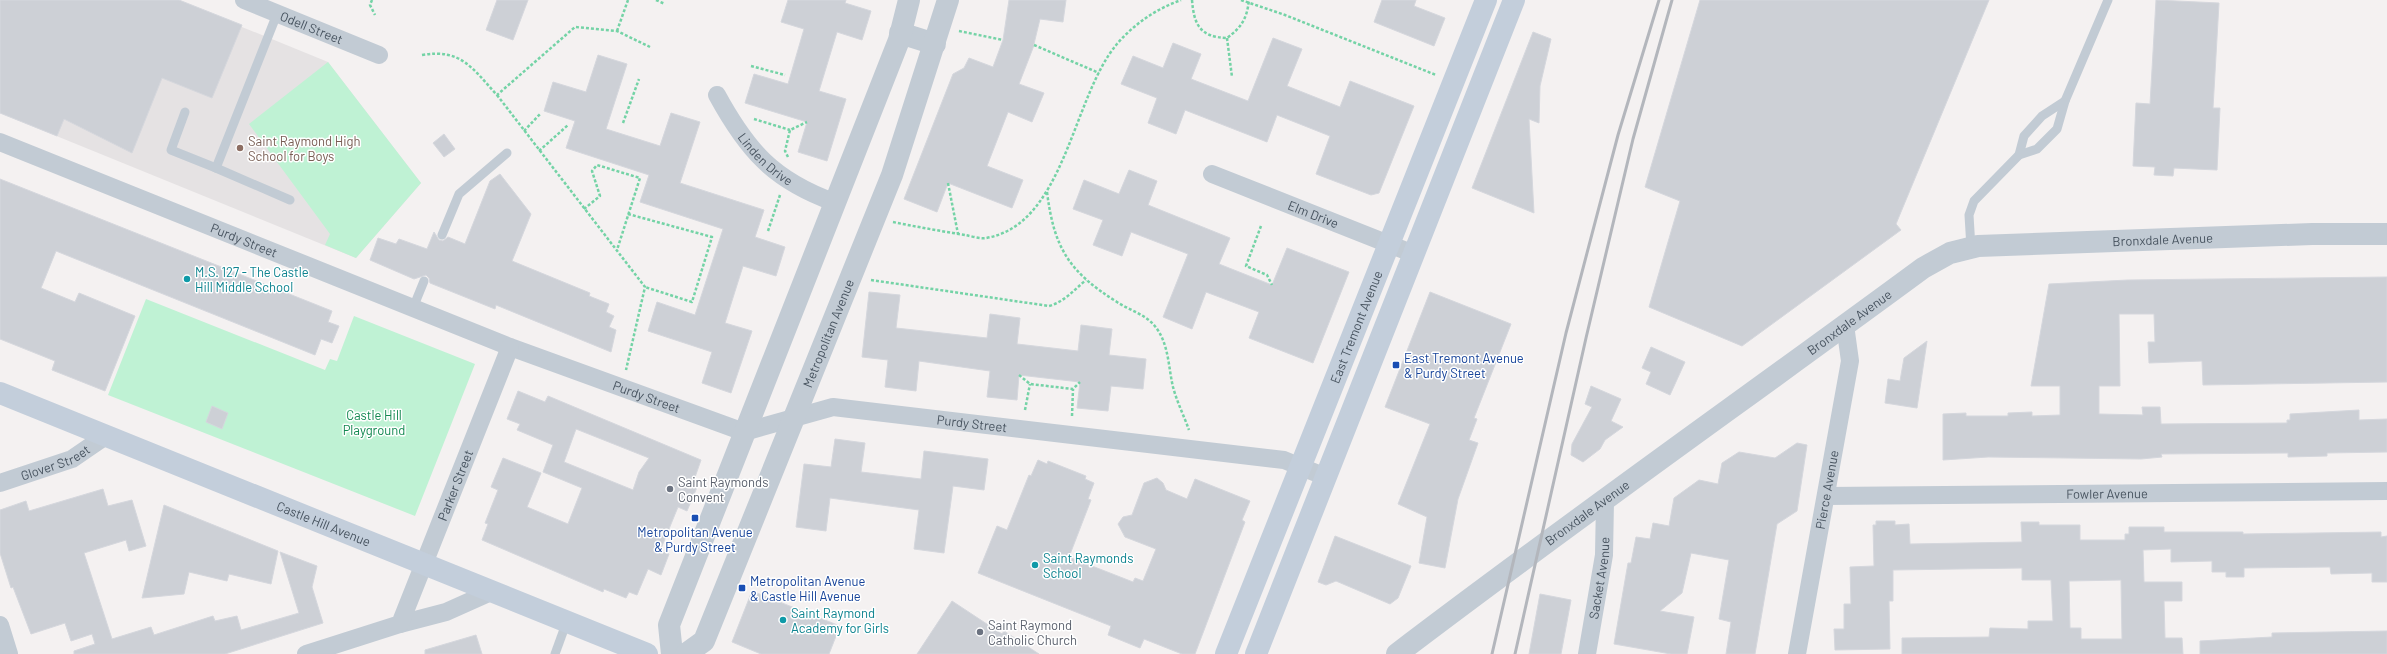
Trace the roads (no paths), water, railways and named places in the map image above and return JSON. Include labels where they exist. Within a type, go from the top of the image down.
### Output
[{"type":"main road","name":"East Tremont Avenue","points":[[1226,654],[1486,0]]},
{"type":"main road","name":"East Tremont Avenue","points":[[1256,654],[1514,0]]},
{"type":"main road","points":[[1472,35],[1496,45]]},
{"type":"main road","name":"Castle Hill Avenue","points":[[0,393],[647,654]]},
{"type":"street","name":"Odell Street","points":[[244,0],[379,55]]},
{"type":"street","points":[[672,654],[669,625],[900,33],[909,0]]},
{"type":"street","name":"Metropolitan Avenue","points":[[686,654],[704,641],[892,175],[948,0]]},
{"type":"street","points":[[900,33],[935,44]]},
{"type":"street","name":"Linden Drive","points":[[717,95],[748,146],[778,174],[812,194],[834,202]]},
{"type":"street","name":"Purdy Street","points":[[0,142],[510,347],[744,432],[833,407],[1284,460],[1326,477]]},
{"type":"street","name":"Elm Drive","points":[[1212,174],[1414,254]]},
{"type":"street","name":"Bronxdale Avenue","points":[[1397,654],[1507,570],[1845,325],[1936,260],[1950,253],[1971,248],[2312,234],[2387,234]]},
{"type":"street","name":"Pierce Avenue","points":[[1797,654],[1850,361],[1845,325]]},
{"type":"street","name":"Parker Street","points":[[400,624],[510,347]]},
{"type":"street","name":"Glover Street","points":[[0,483],[72,458],[107,435]]},
{"type":"street","name":"Fowler Avenue","points":[[1826,496],[2387,491]]},
{"type":"street","name":"Sacket Avenue","points":[[1588,654],[1604,555],[1604,501]]},
{"type":"street","points":[[306,654],[400,624],[446,612],[493,591]]},
{"type":"street","points":[[0,625],[9,654]]},
{"type":"lane","points":[[1971,248],[1970,208],[1974,201],[2019,155],[2037,149],[2057,129],[2065,101],[2108,0]]},
{"type":"lane","points":[[216,168],[277,14]]},
{"type":"lane","points":[[2019,155],[2024,136],[2042,116],[2065,101]]},
{"type":"lane","points":[[185,112],[171,150],[290,200]]},
{"type":"lane","points":[[442,235],[459,194],[507,153]]},
{"type":"lane","points":[[413,308],[424,281]]},
{"type":"lane","points":[[555,654],[567,621]]},
{"type":"railway","points":[[1492,654],[1566,333],[1618,135],[1659,0]]},
{"type":"railway","points":[[1515,654],[1586,338],[1633,139],[1672,0]]},
{"type":"place","name":"Saint Raymond High School for Boys","points":[[240,148]]},
{"type":"place","name":"M.S. 127 - The Castle Hill Middle School","points":[[187,279]]},
{"type":"place","name":"East Tremont Avenue & Purdy Street","points":[[1396,365]]},
{"type":"place","name":"Saint Raymonds Convent","points":[[670,489]]},
{"type":"place","name":"Metropolitan Avenue & Purdy Street","points":[[695,518]]},
{"type":"place","name":"Saint Raymonds School","points":[[1035,565]]},
{"type":"place","name":"Metropolitan Avenue & Castle Hill Avenue","points":[[742,588]]},
{"type":"place","name":"Saint Raymond Academy for Girls","points":[[783,620]]},
{"type":"place","name":"Saint Raymond Catholic Church","points":[[980,632]]},
{"type":"park label","name":"Castle Hill Playground","points":[[374,422]]}]
